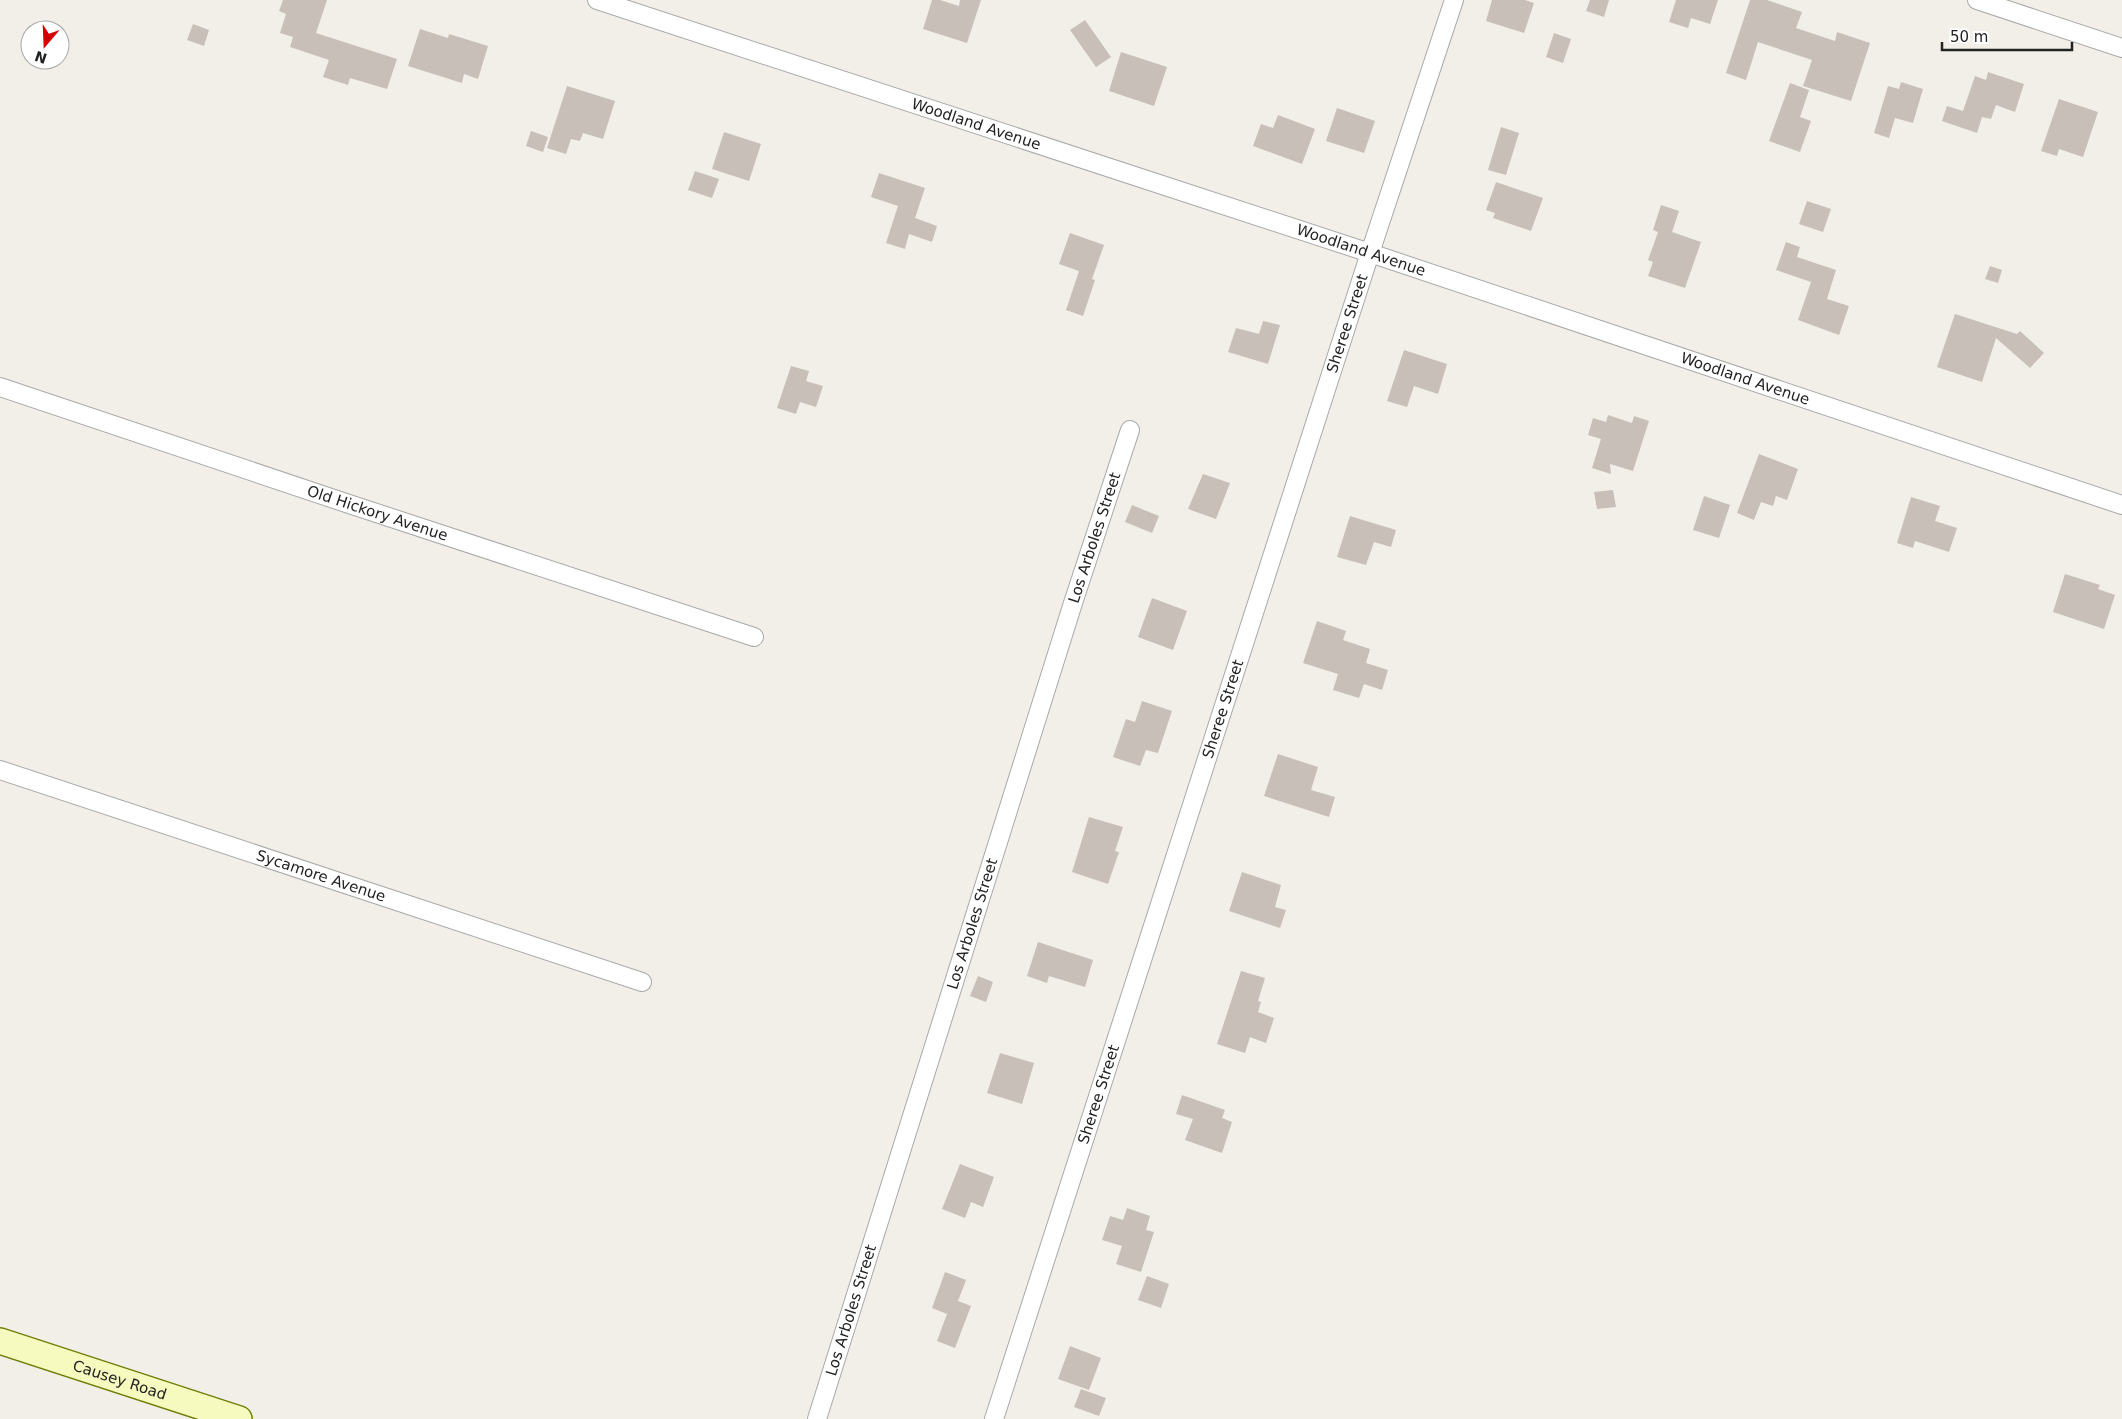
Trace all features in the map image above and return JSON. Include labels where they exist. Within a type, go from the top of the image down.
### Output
[{"type":"street","name":"Woodland Avenue","points":[[597,0],[1370,253],[2122,505]]},
{"type":"street","name":"Sheree Street","points":[[994,1419],[1370,253],[1454,0]]},
{"type":"street","points":[[1977,0],[2122,48]]},
{"type":"street","name":"Old Hickory Avenue","points":[[0,387],[339,501],[754,637]]},
{"type":"street","name":"Los Arboles Street","points":[[817,1419],[1073,603],[1130,430]]},
{"type":"street","name":"Sycamore Avenue","points":[[0,770],[642,982]]},
{"type":"street","name":"Causey Road","points":[[0,1341],[239,1419]]},
{"type":"building","points":[[283,0],[327,0],[316,33],[397,59],[387,89],[350,78],[348,85],[323,77],[329,60],[290,47],[293,37],[280,33],[286,14],[279,11]]},
{"type":"building","points":[[932,0],[940,0],[959,6],[960,0],[981,0],[967,43],[923,29]]},
{"type":"building","points":[[1492,0],[1525,0],[1534,3],[1524,33],[1486,21]]},
{"type":"building","points":[[1590,0],[1609,0],[1604,17],[1586,11]]},
{"type":"building","points":[[1676,0],[1718,0],[1710,24],[1691,18],[1688,28],[1669,22]]},
{"type":"building","points":[[1750,0],[1767,0],[1802,12],[1796,28],[1835,41],[1837,32],[1870,43],[1851,101],[1803,86],[1812,60],[1758,42],[1746,80],[1726,73]]},
{"type":"building","points":[[1085,20],[1111,57],[1096,67],[1070,30]]},
{"type":"building","points":[[193,24],[209,30],[204,46],[187,40]]},
{"type":"building","points":[[420,29],[448,38],[449,34],[488,46],[478,79],[464,74],[462,83],[408,66]]},
{"type":"building","points":[[1554,33],[1571,39],[1563,63],[1546,57]]},
{"type":"building","points":[[1121,52],[1167,67],[1154,106],[1109,91]]},
{"type":"building","points":[[1988,72],[2024,84],[2015,112],[1996,105],[1991,119],[1982,117],[1977,133],[1942,121],[1947,106],[1963,111],[1975,76],[1986,80]]},
{"type":"building","points":[[1901,82],[1923,89],[1913,123],[1895,118],[1889,138],[1874,133],[1888,86],[1899,89]]},
{"type":"building","points":[[1790,83],[1809,90],[1800,117],[1811,121],[1800,152],[1769,141]]},
{"type":"building","points":[[567,86],[615,101],[603,139],[583,133],[580,141],[571,139],[566,154],[547,148]]},
{"type":"building","points":[[2059,99],[2098,112],[2083,157],[2059,149],[2057,156],[2041,151]]},
{"type":"building","points":[[1337,108],[1375,121],[1364,153],[1326,141]]},
{"type":"building","points":[[1278,115],[1315,129],[1302,164],[1253,146],[1261,124],[1273,128]]},
{"type":"building","points":[[1501,127],[1519,133],[1506,175],[1488,170]]},
{"type":"building","points":[[531,131],[548,137],[543,152],[526,146]]},
{"type":"building","points":[[724,132],[761,144],[749,181],[712,169]]},
{"type":"building","points":[[695,171],[719,179],[712,198],[688,190]]},
{"type":"building","points":[[879,173],[925,188],[915,218],[937,226],[932,242],[909,234],[905,249],[886,243],[898,206],[871,197]]},
{"type":"building","points":[[1496,182],[1543,198],[1531,231],[1493,218],[1495,213],[1486,210]]},
{"type":"building","points":[[1807,201],[1831,209],[1823,232],[1799,224]]},
{"type":"building","points":[[1661,205],[1679,211],[1672,232],[1701,242],[1685,288],[1648,276],[1653,262],[1648,260],[1658,232],[1653,230]]},
{"type":"building","points":[[1070,233],[1104,245],[1092,279],[1095,280],[1083,316],[1066,310],[1079,271],[1059,264]]},
{"type":"building","points":[[1786,242],[1800,247],[1797,257],[1836,270],[1827,299],[1849,306],[1839,335],[1798,320],[1811,282],[1776,270]]},
{"type":"building","points":[[1990,266],[2002,270],[1998,283],[1985,279]]},
{"type":"building","points":[[1955,314],[2017,334],[2020,331],[2044,353],[2030,368],[1996,338],[1982,382],[1937,367]]},
{"type":"building","points":[[1263,321],[1280,325],[1268,364],[1228,352],[1236,328],[1259,334]]},
{"type":"building","points":[[1404,350],[1447,364],[1438,394],[1414,386],[1407,407],[1387,401]]},
{"type":"building","points":[[791,366],[809,371],[806,381],[823,386],[816,407],[800,402],[796,414],[777,408]]},
{"type":"building","points":[[1608,415],[1632,423],[1634,416],[1649,421],[1633,471],[1610,464],[1611,474],[1592,468],[1601,439],[1588,435],[1593,418],[1606,422]]},
{"type":"building","points":[[1759,454],[1798,469],[1787,500],[1776,496],[1773,506],[1761,502],[1754,520],[1737,513]]},
{"type":"building","points":[[1203,474],[1230,483],[1216,519],[1188,509]]},
{"type":"building","points":[[1613,490],[1616,507],[1597,509],[1594,492]]},
{"type":"building","points":[[1704,496],[1730,505],[1719,538],[1693,530]]},
{"type":"building","points":[[1911,497],[1940,506],[1935,521],[1957,528],[1949,552],[1915,541],[1913,548],[1897,543]]},
{"type":"building","points":[[1132,505],[1159,516],[1152,533],[1125,522]]},
{"type":"building","points":[[1350,516],[1396,530],[1391,547],[1374,542],[1366,565],[1337,557]]},
{"type":"building","points":[[2065,574],[2100,585],[2098,589],[2115,595],[2104,629],[2053,612]]},
{"type":"building","points":[[1152,598],[1187,611],[1173,650],[1138,637]]},
{"type":"building","points":[[1317,621],[1346,631],[1343,640],[1370,649],[1366,663],[1388,670],[1382,690],[1364,684],[1359,698],[1333,690],[1338,674],[1303,663]]},
{"type":"building","points":[[1142,701],[1172,711],[1158,753],[1146,750],[1140,766],[1113,757],[1126,719],[1135,722]]},
{"type":"building","points":[[1278,754],[1318,767],[1311,790],[1335,797],[1329,817],[1264,796]]},
{"type":"building","points":[[1089,817],[1123,827],[1115,851],[1119,852],[1108,884],[1072,872]]},
{"type":"building","points":[[1242,872],[1281,885],[1275,907],[1286,910],[1280,928],[1229,911]]},
{"type":"building","points":[[1038,942],[1093,960],[1085,987],[1049,976],[1047,983],[1027,976]]},
{"type":"building","points":[[1241,971],[1265,978],[1258,1001],[1261,1002],[1258,1012],[1274,1018],[1266,1043],[1250,1037],[1245,1053],[1217,1044]]},
{"type":"building","points":[[978,976],[993,982],[986,1002],[970,996]]},
{"type":"building","points":[[1000,1053],[1034,1063],[1022,1104],[987,1093]]},
{"type":"building","points":[[1182,1095],[1225,1110],[1222,1118],[1232,1122],[1222,1153],[1185,1140],[1193,1119],[1176,1114]]},
{"type":"building","points":[[960,1164],[994,1177],[983,1207],[971,1202],[965,1218],[942,1209]]},
{"type":"building","points":[[1127,1208],[1150,1216],[1146,1230],[1154,1232],[1141,1272],[1116,1264],[1122,1246],[1102,1240],[1110,1216],[1123,1220]]},
{"type":"building","points":[[945,1272],[966,1280],[958,1301],[971,1306],[955,1348],[937,1341],[947,1314],[932,1308]]},
{"type":"building","points":[[1147,1276],[1169,1284],[1161,1308],[1138,1300]]},
{"type":"building","points":[[1070,1346],[1101,1358],[1089,1390],[1058,1379]]},
{"type":"building","points":[[1081,1389],[1106,1398],[1099,1416],[1074,1407]]}]
